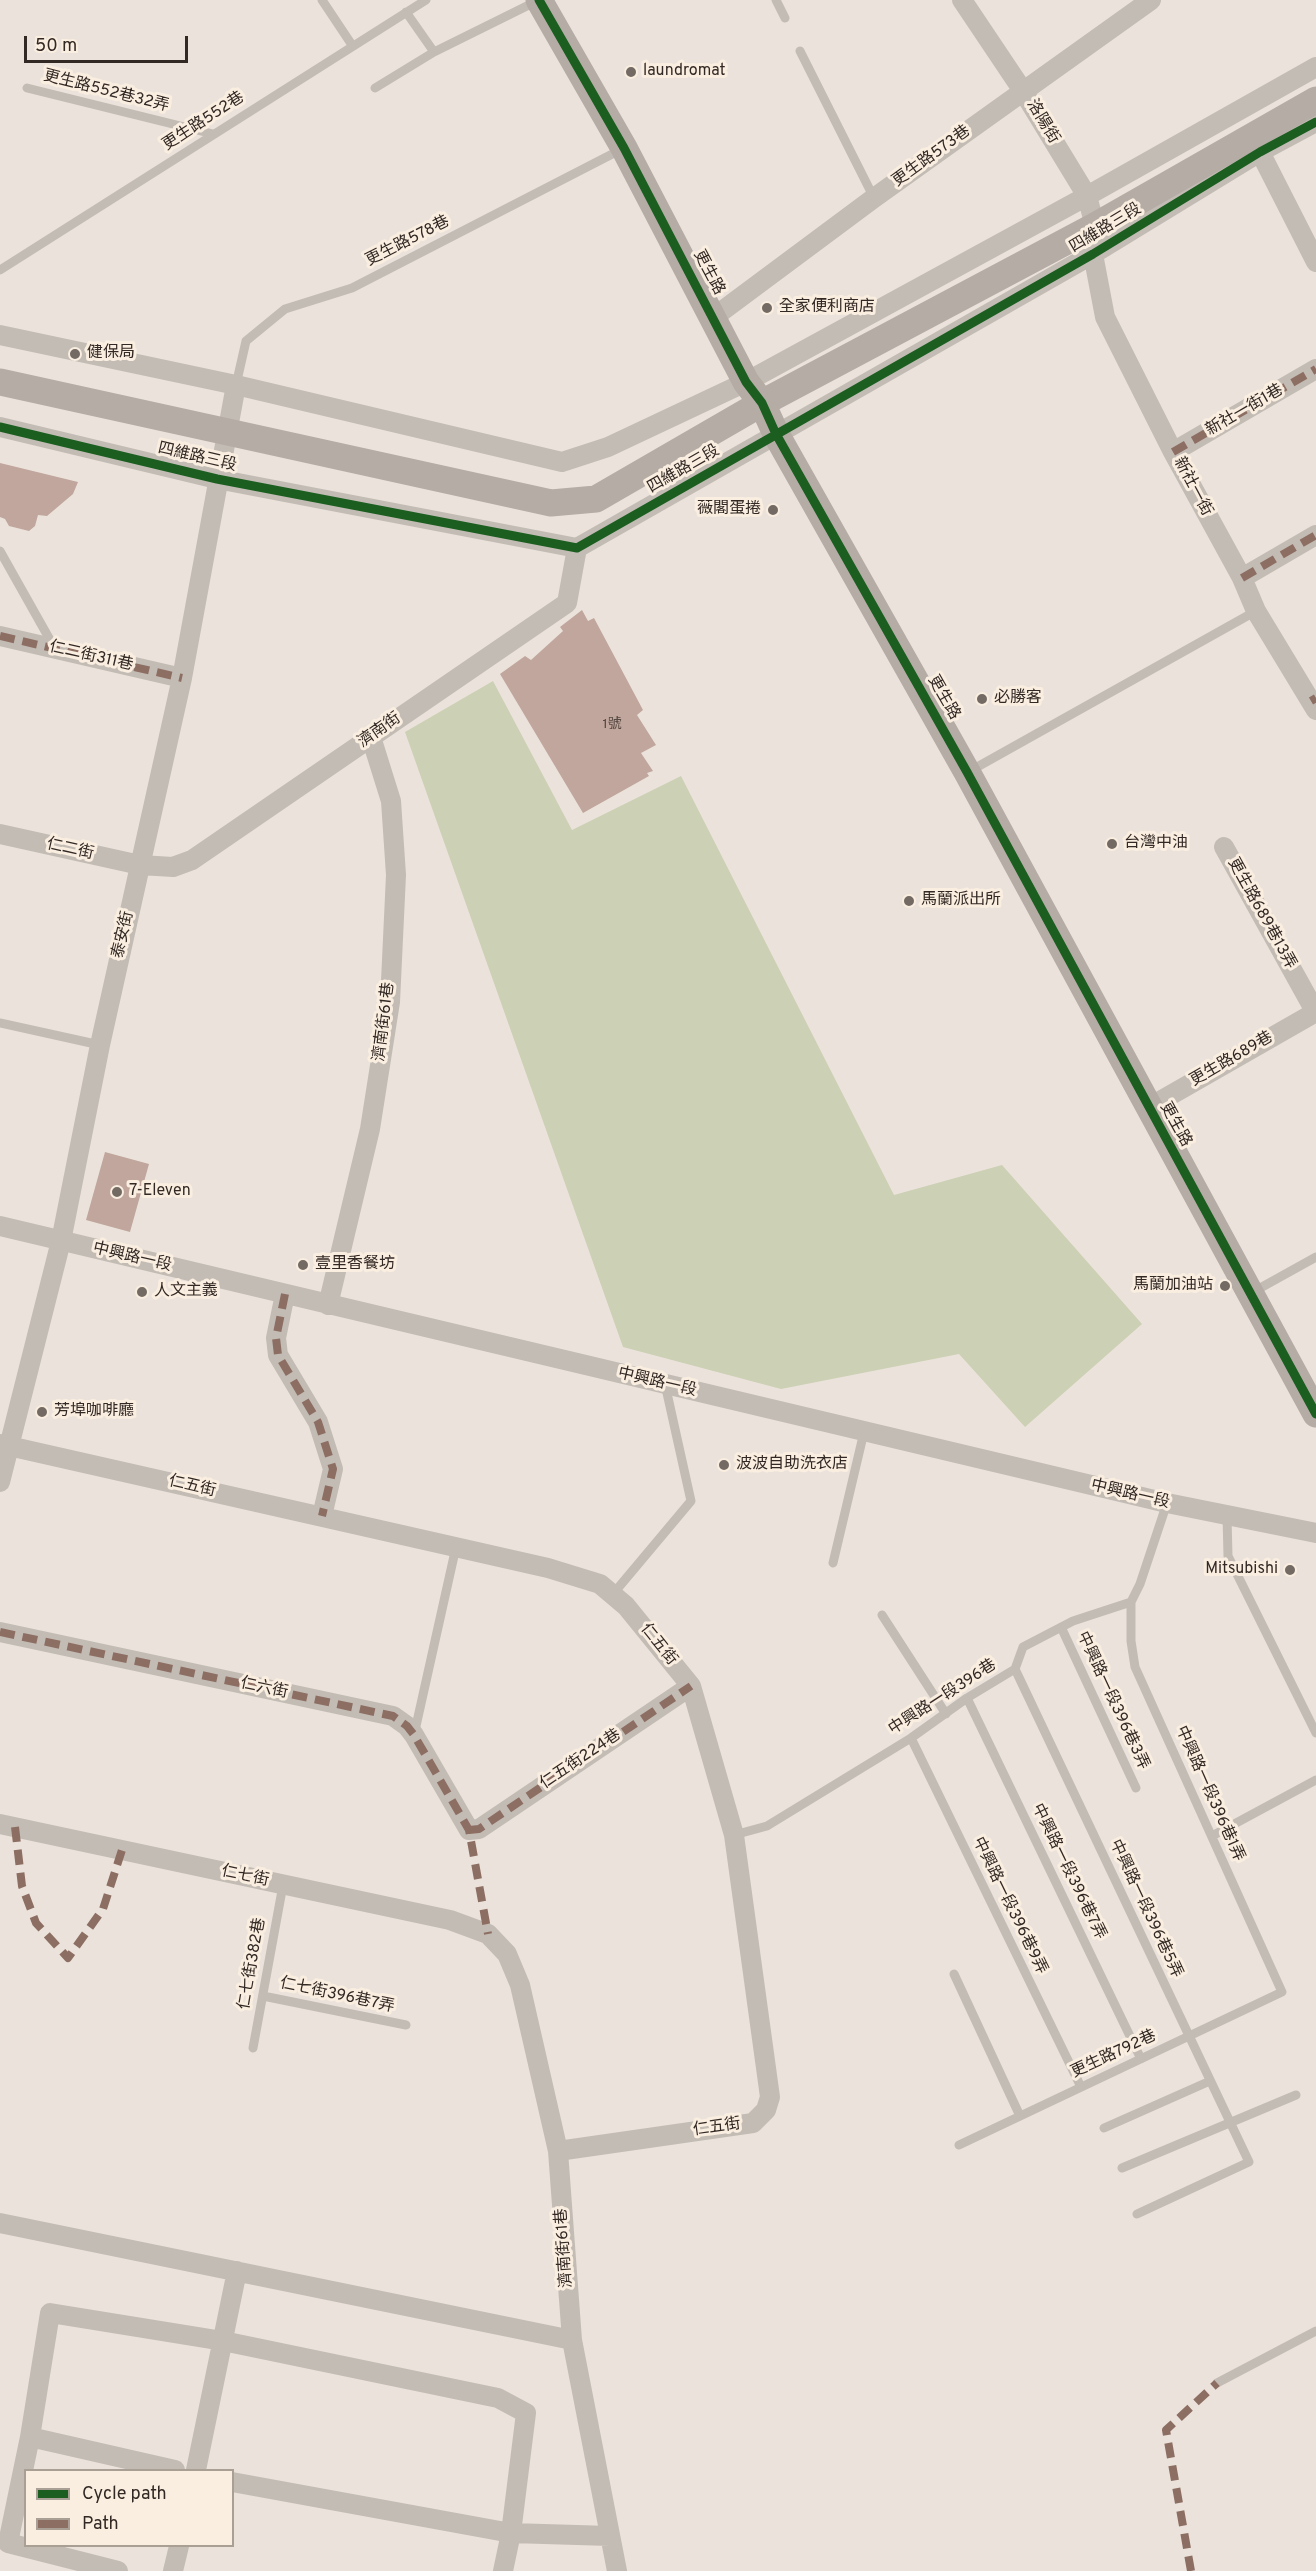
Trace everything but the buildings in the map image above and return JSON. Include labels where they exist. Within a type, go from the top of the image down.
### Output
[{"type":"street","name":"更生路","points":[[539,0],[624,148],[776,434],[967,772],[1316,1414]]},
{"type":"street","name":"洛陽街","points":[[962,0],[1023,91],[1087,196],[1095,226],[1093,254]]},
{"type":"street","name":"更生路573巷","points":[[714,317],[874,198],[1151,0]]},
{"type":"street","name":"四維路三段","points":[[0,382],[228,434],[551,503],[596,500],[754,392],[1087,196],[1316,67]]},
{"type":"street","name":"四維路三段","points":[[0,336],[236,385],[562,462],[754,392],[1095,226],[1316,100]]},
{"type":"street","name":"四維路三段","points":[[0,428],[217,479],[577,548],[1093,254],[1260,152],[1316,123]]},
{"type":"street","points":[[1260,152],[1316,262]]},
{"type":"street","name":"新社一街","points":[[1093,254],[1105,317],[1173,452],[1242,578],[1256,611],[1314,703]]},
{"type":"street","name":"新社一街1巷","points":[[1173,452],[1316,369]]},
{"type":"street","name":"泰安街","points":[[0,1482],[4,1445],[61,1241],[100,1045],[182,678],[236,385]]},
{"type":"street","points":[[1242,578],[1316,535]]},
{"type":"street","name":"濟南街","points":[[140,866],[173,867],[192,860],[567,603],[577,548]]},
{"type":"street","name":"仁二街311巷","points":[[0,636],[182,678]]},
{"type":"street","name":"濟南街61巷","points":[[327,1305],[370,1129],[390,1002],[396,875],[391,801],[371,737]]},
{"type":"street","name":"仁二街","points":[[0,834],[140,866]]},
{"type":"street","name":"更生路689巷13弄","points":[[1224,847],[1316,1013]]},
{"type":"street","name":"更生路689巷","points":[[1148,1108],[1316,1013]]},
{"type":"street","name":"中興路一段","points":[[0,1226],[1167,1503],[1316,1533]]},
{"type":"street","points":[[285,1294],[276,1338],[278,1355],[318,1422],[333,1469],[322,1516]]},
{"type":"street","name":"仁五街","points":[[4,1445],[456,1547],[569,1574],[600,1584],[626,1606],[692,1686],[734,1835],[770,2097],[766,2110],[753,2123],[558,2151]]},
{"type":"street","name":"仁六街","points":[[0,1632],[393,1716],[407,1726],[414,1735],[469,1830]]},
{"type":"street","name":"仁五街224巷","points":[[469,1830],[480,1829],[692,1686]]},
{"type":"street","name":"仁七街","points":[[0,1824],[450,1920],[488,1934]]},
{"type":"street","name":"濟南街61巷","points":[[488,1934],[507,1954],[520,1985],[558,2151],[572,2340],[617,2571]]},
{"type":"street","points":[[0,2223],[572,2340]]},
{"type":"street","points":[[196,2469],[237,2271]]},
{"type":"street","points":[[118,2571],[8,2543],[30,2437],[51,2313],[223,2341],[498,2398],[526,2413],[511,2533],[503,2571]]},
{"type":"street","points":[[30,2437],[171,2469]]},
{"type":"street","points":[[234,2482],[511,2533],[610,2536]]},
{"type":"street","points":[[173,2571],[179,2547]]},
{"type":"lane","points":[[322,0],[352,45]]},
{"type":"lane","name":"更生路552巷","points":[[0,270],[426,0]]},
{"type":"lane","points":[[375,88],[434,52],[539,0]]},
{"type":"lane","points":[[776,0],[785,18]]},
{"type":"lane","points":[[406,12],[434,52]]},
{"type":"lane","points":[[800,51],[874,198]]},
{"type":"lane","name":"更生路552巷32弄","points":[[27,88],[213,134]]},
{"type":"lane","name":"更生路578巷","points":[[236,385],[246,341],[285,309],[352,288],[624,148]]},
{"type":"lane","points":[[0,550],[55,649]]},
{"type":"lane","points":[[967,772],[1256,611]]},
{"type":"lane","points":[[0,1023],[100,1045]]},
{"type":"lane","points":[[1251,1294],[1316,1257]]},
{"type":"lane","points":[[613,1594],[692,1501],[665,1384]]},
{"type":"lane","points":[[833,1563],[864,1432]]},
{"type":"lane","points":[[1131,1602],[1140,1584],[1167,1503]]},
{"type":"lane","points":[[1227,1516],[1228,1556],[1316,1733]]},
{"type":"lane","points":[[414,1735],[456,1547]]},
{"type":"lane","name":"中興路一段396巷","points":[[734,1835],[767,1826],[911,1738],[967,1698],[1015,1669],[1023,1647],[1062,1627],[1131,1602]]},
{"type":"lane","name":"中興路一段396巷1弄","points":[[1131,1602],[1131,1641],[1135,1667],[1282,1992]]},
{"type":"lane","points":[[882,1615],[946,1714]]},
{"type":"lane","name":"中興路一段396巷3弄","points":[[1062,1627],[1136,1788]]},
{"type":"lane","name":"中興路一段396巷5弄","points":[[1015,1669],[1249,2162],[1137,2214]]},
{"type":"lane","name":"中興路一段396巷7弄","points":[[967,1698],[1141,2059]]},
{"type":"lane","name":"中興路一段396巷9弄","points":[[911,1738],[1081,2087]]},
{"type":"lane","points":[[1212,1836],[1316,1780]]},
{"type":"lane","name":"仁七街382巷","points":[[254,2048],[283,1885]]},
{"type":"lane","points":[[954,1974],[1020,2116]]},
{"type":"lane","name":"更生路792巷","points":[[959,2145],[1282,1992]]},
{"type":"lane","name":"仁七街396巷7弄","points":[[263,1996],[406,2025]]},
{"type":"lane","points":[[1104,2128],[1210,2081]]},
{"type":"lane","points":[[1122,2168],[1229,2121],[1296,2095]]},
{"type":"lane","points":[[1217,2383],[1316,2331]]},
{"type":"green space","points":[[493,681],[572,830],[681,776],[894,1195],[1002,1165],[1142,1324],[1025,1427],[959,1354],[781,1389],[623,1347],[405,732]]},
{"type":"marked path","points":[[1173,452],[1316,369]]},
{"type":"marked path","points":[[1242,578],[1316,535]]},
{"type":"marked path","points":[[0,636],[182,678]]},
{"type":"marked path","points":[[1311,701],[1316,698]]},
{"type":"marked path","points":[[285,1294],[276,1338],[278,1355],[318,1422],[333,1469],[322,1516]]},
{"type":"marked path","points":[[0,1632],[393,1716],[407,1726],[414,1735],[469,1830],[488,1934]]},
{"type":"marked path","points":[[469,1830],[479,1829],[691,1686]]},
{"type":"marked path","points":[[15,1827],[22,1886],[36,1923],[68,1958],[103,1909],[122,1850]]},
{"type":"marked path","points":[[1191,2571],[1166,2430],[1217,2383]]},
{"type":"cycle path","points":[[539,0],[624,148],[746,382],[762,403],[776,434],[967,772],[1316,1414]]},
{"type":"cycle path","points":[[0,427],[217,479],[577,548],[1093,254],[1260,152],[1316,122]]},
{"type":"place","name":"laundromat","points":[[631,72]]},
{"type":"place","name":"全家便利商店","points":[[767,308]]},
{"type":"place","name":"健保局","points":[[75,354]]},
{"type":"place","name":"薇閣蛋捲","points":[[773,510]]},
{"type":"place","name":"必勝客","points":[[982,699]]},
{"type":"place","name":"台灣中油","points":[[1112,844]]},
{"type":"place","name":"馬蘭派出所","points":[[909,901]]},
{"type":"place","name":"7-Eleven","points":[[117,1192]]},
{"type":"place","name":"壹里香餐坊","points":[[303,1265]]},
{"type":"place","name":"馬蘭加油站","points":[[1225,1286]]},
{"type":"place","name":"人文主義","points":[[142,1292]]},
{"type":"place","name":"芳埠咖啡廳","points":[[42,1412]]},
{"type":"place","name":"波波自助洗衣店","points":[[724,1465]]},
{"type":"place","name":"Mitsubishi","points":[[1290,1570]]}]
